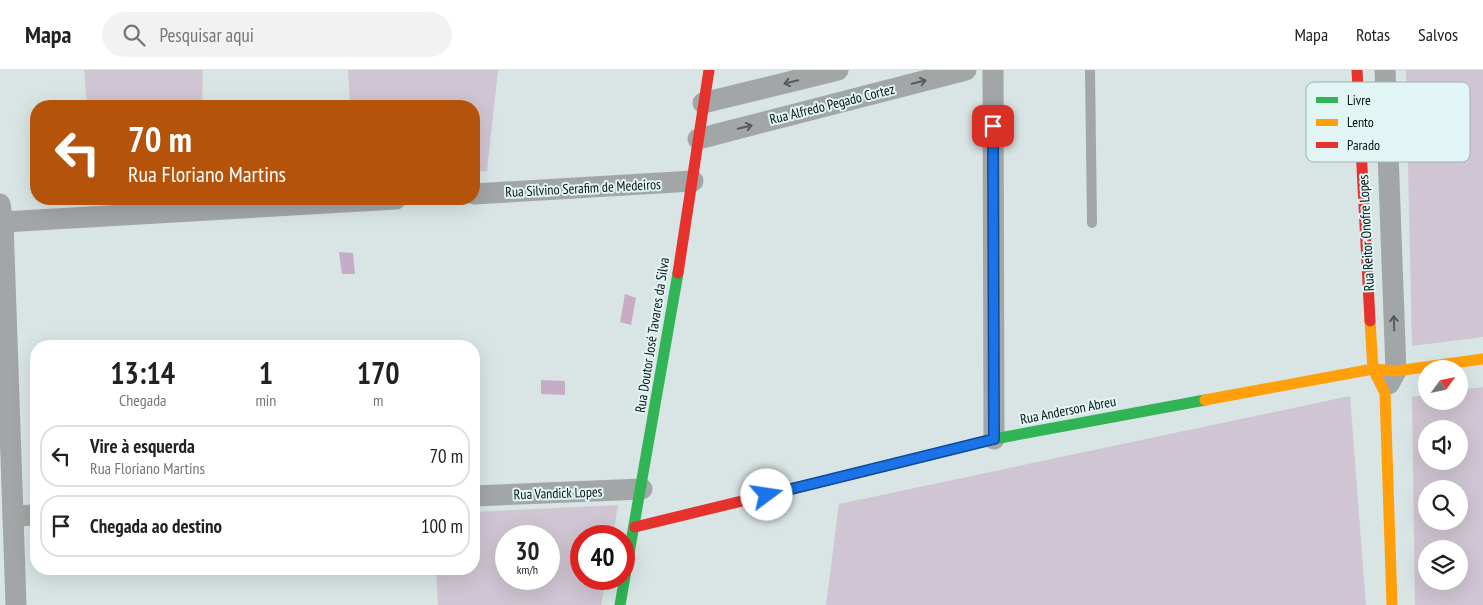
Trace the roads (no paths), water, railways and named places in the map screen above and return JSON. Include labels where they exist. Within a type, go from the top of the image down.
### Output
[{"type":"street","name":"Rua Doutor José Tavares da Silva","points":[[635,527],[693,181],[709,70]]},
{"type":"street","points":[[703,104],[838,70]]},
{"type":"street","name":"Rua Alfredo Pegado Cortez","points":[[698,139],[966,70]]},
{"type":"street","points":[[993,70],[994,439]]},
{"type":"street","name":"Rua Reitor Onofre Lopes","points":[[1362,162],[1373,369],[1385,393],[1392,605]]},
{"type":"street","name":"Rua Reitor Onofre Lopes","points":[[1385,393],[1396,371],[1388,162]]},
{"type":"street","name":"Rua Silvino Serafim de Medeiros","points":[[480,194],[693,181]]},
{"type":"street","points":[[16,605],[1,213],[227,205]]},
{"type":"street","name":"Rua Anderson Abreu","points":[[635,527],[994,439],[1373,369],[1396,371],[1483,359]]},
{"type":"street","name":"Rua Vandick Lopes","points":[[480,496],[642,489]]},
{"type":"street","points":[[13,516],[30,515]]},
{"type":"street","name":"Rua Doutor José Tavares da Silva","points":[[620,605],[623,590]]},
{"type":"lane","points":[[1090,70],[1092,224]]}]
